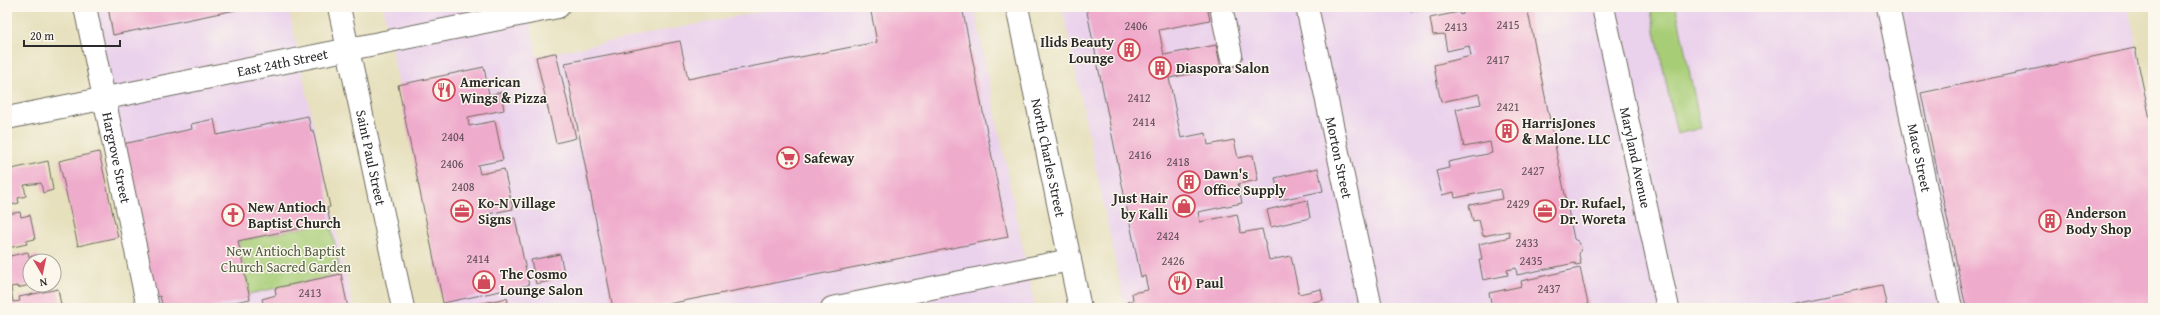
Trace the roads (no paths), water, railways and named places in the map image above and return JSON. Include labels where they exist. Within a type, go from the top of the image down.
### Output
[{"type":"main road","name":"Hargrove Street","points":[[85,7],[148,308]]},
{"type":"main road","name":"Saint Paul Street","points":[[339,7],[403,308]]},
{"type":"main road","name":"East 24th Street","points":[[7,118],[558,7]]},
{"type":"main road","name":"North Charles Street","points":[[1016,7],[1080,308]]},
{"type":"main road","points":[[1221,7],[1231,55]]},
{"type":"main road","name":"Morton Street","points":[[1307,7],[1371,308]]},
{"type":"main road","name":"Maryland Avenue","points":[[1603,7],[1668,308]]},
{"type":"main road","name":"Mace Street","points":[[1888,7],[1951,308]]},
{"type":"main road","points":[[832,308],[1070,260]]},
{"type":"place","name":"Ilids Beauty Lounge","points":[[1129,50]]},
{"type":"place","name":"Diaspora Salon","points":[[1160,68]]},
{"type":"place","name":"American Wings & Pizza","points":[[444,90]]},
{"type":"place","name":"HarrisJones & Malone. LLC","points":[[1507,131]]},
{"type":"place","name":"Safeway","points":[[788,158]]},
{"type":"place","name":"Dawn's Office Supply","points":[[1189,182]]},
{"type":"place","name":"Just Hair by Kalli","points":[[1184,206]]},
{"type":"place","name":"Ko-N Village Signs","points":[[462,211]]},
{"type":"place","name":"Dr. Rufael, Dr. Woreta","points":[[1545,211]]},
{"type":"place","name":"New Antioch Baptist Church","points":[[233,215]]},
{"type":"place","name":"Anderson Body Shop","points":[[2050,221]]},
{"type":"place","name":"The Cosmo Lounge Salon","points":[[484,282]]},
{"type":"place","name":"Paul","points":[[1180,283]]},
{"type":"park label","name":"New Antioch Baptist Church Sacred Garden","points":[[286,260]]}]
